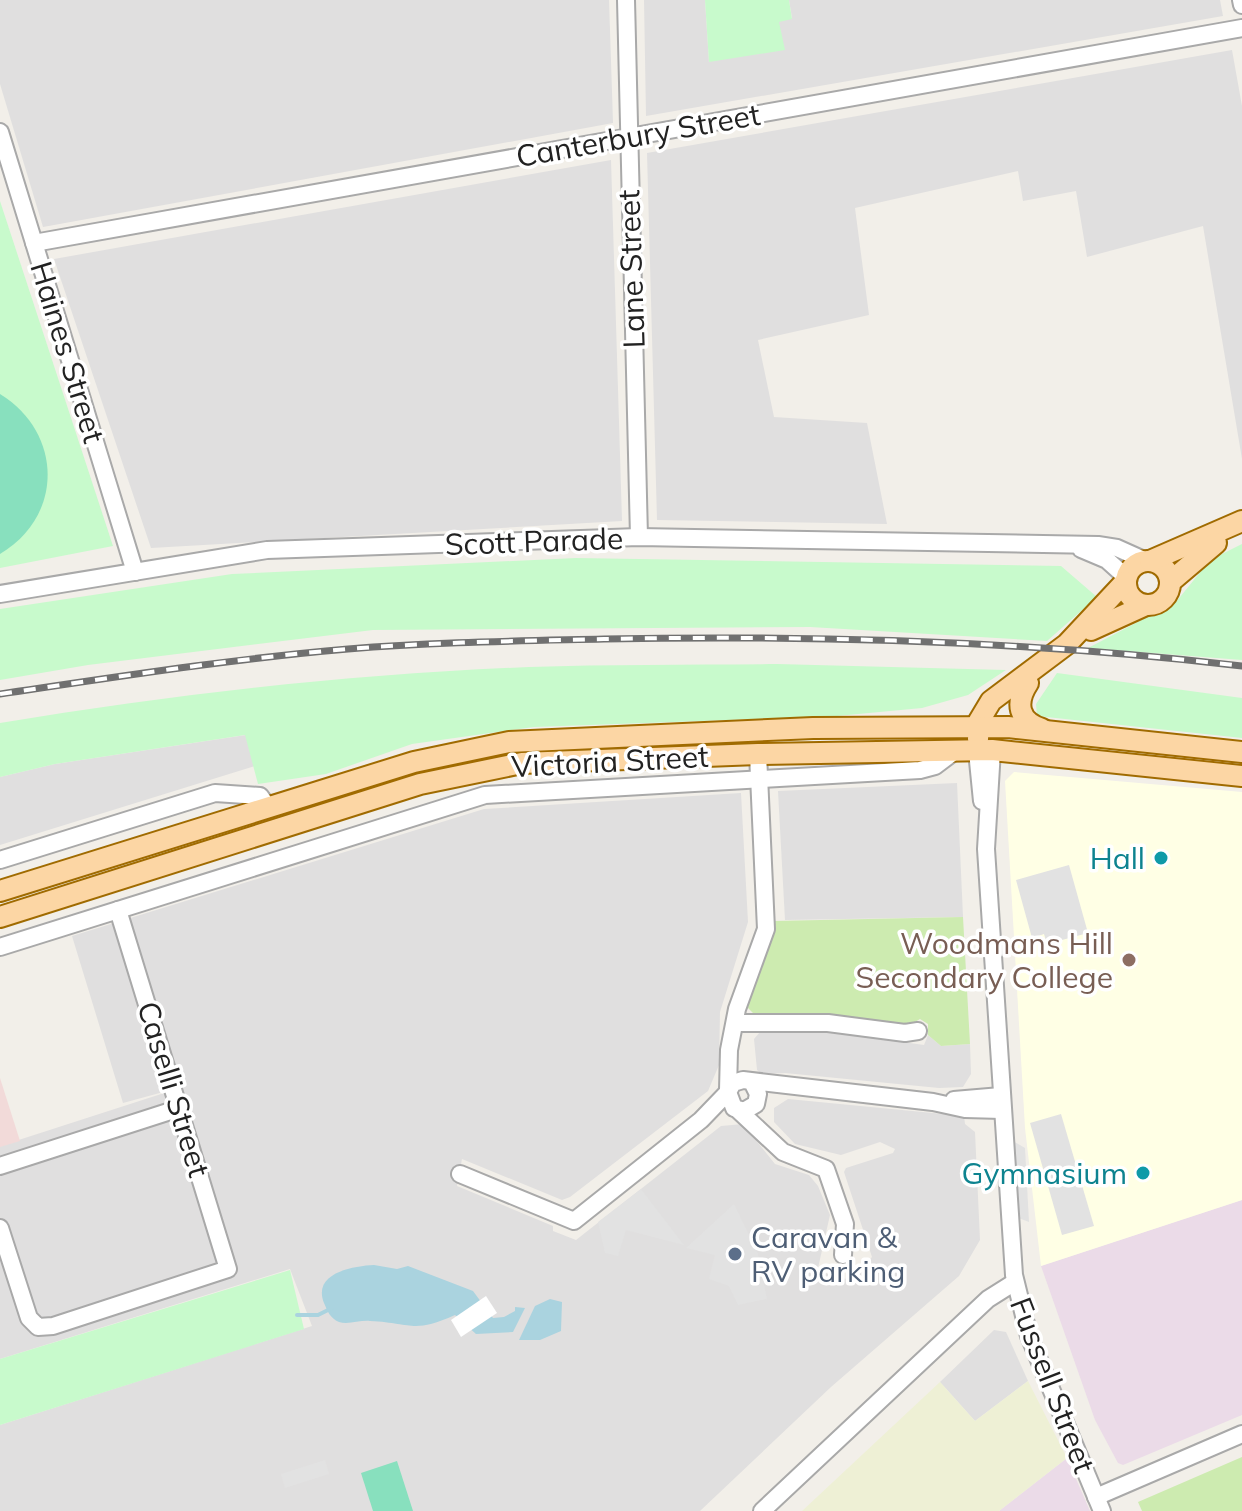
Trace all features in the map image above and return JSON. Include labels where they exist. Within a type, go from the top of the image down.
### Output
[{"type":"main road","points":[[813,728],[885,720],[967,717],[1067,644],[1126,580],[1131,568],[1242,522]]},
{"type":"main road","points":[[1067,644],[1146,605],[1161,601],[1170,582],[1242,522]]},
{"type":"main road","points":[[1148,561],[1162,566],[1170,582]]},
{"type":"main road","points":[[1126,580],[1133,600],[1146,605]]},
{"type":"main road","points":[[986,727],[1044,663]]},
{"type":"main road","points":[[1028,683],[1020,699],[1019,710],[1031,724],[1045,729]]},
{"type":"main road","points":[[985,750],[986,707],[1000,694]]},
{"type":"main road","name":"Victoria Street","points":[[0,891],[414,762],[509,742],[813,728],[986,727],[1045,729],[1242,752]]},
{"type":"main road","name":"Victoria Street","points":[[0,917],[420,784],[499,766],[606,758],[985,750],[1242,776]]},
{"type":"main road","points":[[268,807],[276,829]]},
{"type":"street","name":"Lane Street","points":[[626,0],[639,537]]},
{"type":"street","name":"Canterbury Street","points":[[34,243],[1242,28]]},
{"type":"street","name":"Haines Street","points":[[0,132],[135,572]]},
{"type":"street","name":"Scott Parade","points":[[0,594],[267,550],[639,537],[1107,545],[1148,561]]},
{"type":"street","name":"Scott Parade","points":[[1071,546],[1107,560],[1126,580]]},
{"type":"street","name":"Fussell Street","points":[[985,750],[986,826],[1015,1282],[1029,1336],[1099,1504]]},
{"type":"street","points":[[0,947],[286,855],[493,794],[926,769],[955,751]]},
{"type":"street","points":[[758,754],[766,929],[742,993],[734,1027],[729,1104],[786,1153],[826,1169],[845,1224],[843,1255]]},
{"type":"street","points":[[0,860],[215,793],[260,796],[268,807]]},
{"type":"street","points":[[276,829],[286,855]]},
{"type":"street","name":"Caselli Street","points":[[4,1252],[29,1318],[38,1327],[53,1326],[228,1269],[118,910]]},
{"type":"street","points":[[734,1027],[828,1023],[901,1033],[918,1031]]},
{"type":"street","points":[[734,1027],[741,1064],[752,1083],[766,1133]]},
{"type":"street","points":[[460,1174],[574,1221],[701,1120],[738,1081],[933,1102],[965,1109],[1002,1103]]},
{"type":"street","points":[[701,1120],[750,1109],[757,1101],[791,1087]]},
{"type":"street","points":[[0,1166],[180,1108]]},
{"type":"street","points":[[0,1228],[4,1252]]},
{"type":"street","points":[[762,1511],[988,1299],[1015,1282]]},
{"type":"street","points":[[1099,1504],[1242,1434]]},
{"type":"shaded area","points":[[0,0],[609,0],[613,123],[43,227],[0,84]]},
{"type":"shaded area","points":[[644,0],[705,0],[709,62],[779,21],[792,18],[789,0],[1220,0],[1223,16],[646,116]]},
{"type":"shaded area","points":[[1232,50],[1242,106],[1242,459],[1203,226],[1087,257],[1076,191],[1023,201],[1018,171],[855,208],[869,315],[758,340],[774,417],[867,423],[887,524],[657,520],[647,153]]},
{"type":"shaded area","points":[[611,160],[622,521],[151,548],[54,259]]},
{"type":"shaded area","points":[[246,735],[255,766],[0,845],[0,777],[55,764]]},
{"type":"shaded area","name":"Woodmans Hill Secondary College","points":[[1014,772],[1242,792],[1242,1200],[1041,1266],[1025,1128],[1005,781]]},
{"type":"shaded area","points":[[957,783],[963,917],[785,920],[778,791]]},
{"type":"shaded area","points":[[741,793],[748,922],[720,1012],[719,1065],[708,1091],[570,1197],[562,1200],[462,1159],[457,1186],[553,1226],[553,1231],[576,1240],[721,1126],[743,1124],[775,1164],[809,1175],[818,1186],[830,1215],[818,1268],[834,1278],[852,1279],[872,1257],[844,1172],[846,1168],[893,1153],[895,1149],[880,1142],[841,1155],[795,1144],[774,1122],[774,1108],[788,1099],[964,1116],[965,1124],[975,1132],[980,1240],[959,1276],[831,1387],[700,1511],[0,1511],[0,1425],[312,1326],[290,1269],[0,1359],[0,1146],[189,1085],[123,1103],[72,936],[484,809]]},
{"type":"shaded area","points":[[1069,865],[1088,933],[1047,944],[1044,934],[1032,938],[1016,880]]},
{"type":"shaded area","points":[[760,1032],[832,1032],[924,1045],[928,1035],[941,1046],[970,1044],[971,1074],[963,1087],[939,1088],[785,1073],[762,1074],[757,1070],[754,1039]]},
{"type":"shaded area","points":[[0,1078],[20,1141],[0,1147]]},
{"type":"shaded area","points":[[1061,1114],[1094,1226],[1062,1235],[1030,1123]]},
{"type":"shaded area","points":[[1011,1140],[1025,1148],[1029,1222],[1016,1217]]},
{"type":"shaded area","name":"Caravan & RV parking","points":[[641,1189],[684,1245],[626,1230],[618,1256],[605,1253],[598,1222]]},
{"type":"shaded area","points":[[1242,1200],[1242,1415],[1123,1465],[1118,1463],[1095,1420],[1041,1266]]},
{"type":"shaded area","name":"Caravan & RV parking","points":[[734,1204],[758,1254],[767,1299],[738,1305],[729,1286],[709,1279],[715,1255],[686,1248]]},
{"type":"shaded area","points":[[994,1330],[1006,1332],[1028,1381],[975,1421],[940,1382]]},
{"type":"shaded area","points":[[1028,1381],[1067,1458],[999,1511],[802,1511],[940,1382],[975,1421]]},
{"type":"shaded area","points":[[1067,1458],[1090,1511],[999,1511]]},
{"type":"shaded area","points":[[325,1460],[329,1474],[285,1488],[281,1474]]},
{"type":"green space","points":[[705,0],[789,0],[792,19],[779,22],[785,50],[709,62]]},
{"type":"green space","points":[[0,201],[113,546],[0,568]]},
{"type":"green space","points":[[0,394],[21,411],[36,430],[45,452],[48,474],[45,497],[36,518],[21,538],[0,554]]},
{"type":"green space","points":[[1242,544],[1242,660],[1088,648],[1176,602],[1210,560]]},
{"type":"green space","points":[[576,558],[1061,566],[1097,597],[1047,641],[810,627],[373,630],[88,665],[0,680],[0,609],[232,574]]},
{"type":"green space","points":[[777,664],[1006,670],[968,695],[922,708],[837,716],[534,727],[412,744],[326,774],[258,784],[245,735],[55,764],[0,777],[0,723],[66,713],[198,694],[463,670]]},
{"type":"green space","points":[[1057,673],[1242,698],[1242,738],[1037,716],[1036,704]]},
{"type":"green space","points":[[963,917],[970,1044],[941,1046],[928,1035],[928,1024],[920,1019],[908,1026],[758,1018],[748,1008],[750,988],[768,943],[773,921]]},
{"type":"green space","points":[[290,1270],[304,1329],[0,1425],[0,1359]]},
{"type":"green space","points":[[1242,1457],[1242,1511],[1142,1511],[1138,1502]]},
{"type":"green space","points":[[397,1461],[413,1511],[373,1511],[361,1473]]},
{"type":"water","points":[[374,1265],[397,1269],[408,1266],[473,1291],[493,1318],[504,1317],[515,1311],[515,1307],[525,1308],[513,1332],[476,1334],[455,1315],[421,1326],[370,1321],[343,1323],[333,1319],[322,1293],[329,1278],[356,1267]]},
{"type":"water","points":[[550,1299],[562,1302],[561,1331],[540,1340],[519,1340],[535,1306]]},
{"type":"pier","points":[[486,1296],[497,1313],[461,1337],[451,1320]]},
{"type":"waterway","points":[[297,1315],[318,1315],[332,1308]]},
{"type":"railway","points":[[0,694],[304,653],[540,640],[844,639],[1003,645],[1242,666]]},
{"type":"place","name":"Hall","points":[[1161,858]]},
{"type":"place","name":"Woodmans Hill Secondary College","points":[[1129,960]]},
{"type":"place","name":"Gymnasium","points":[[1143,1173]]},
{"type":"place","name":"Caravan & RV parking","points":[[735,1254]]}]
